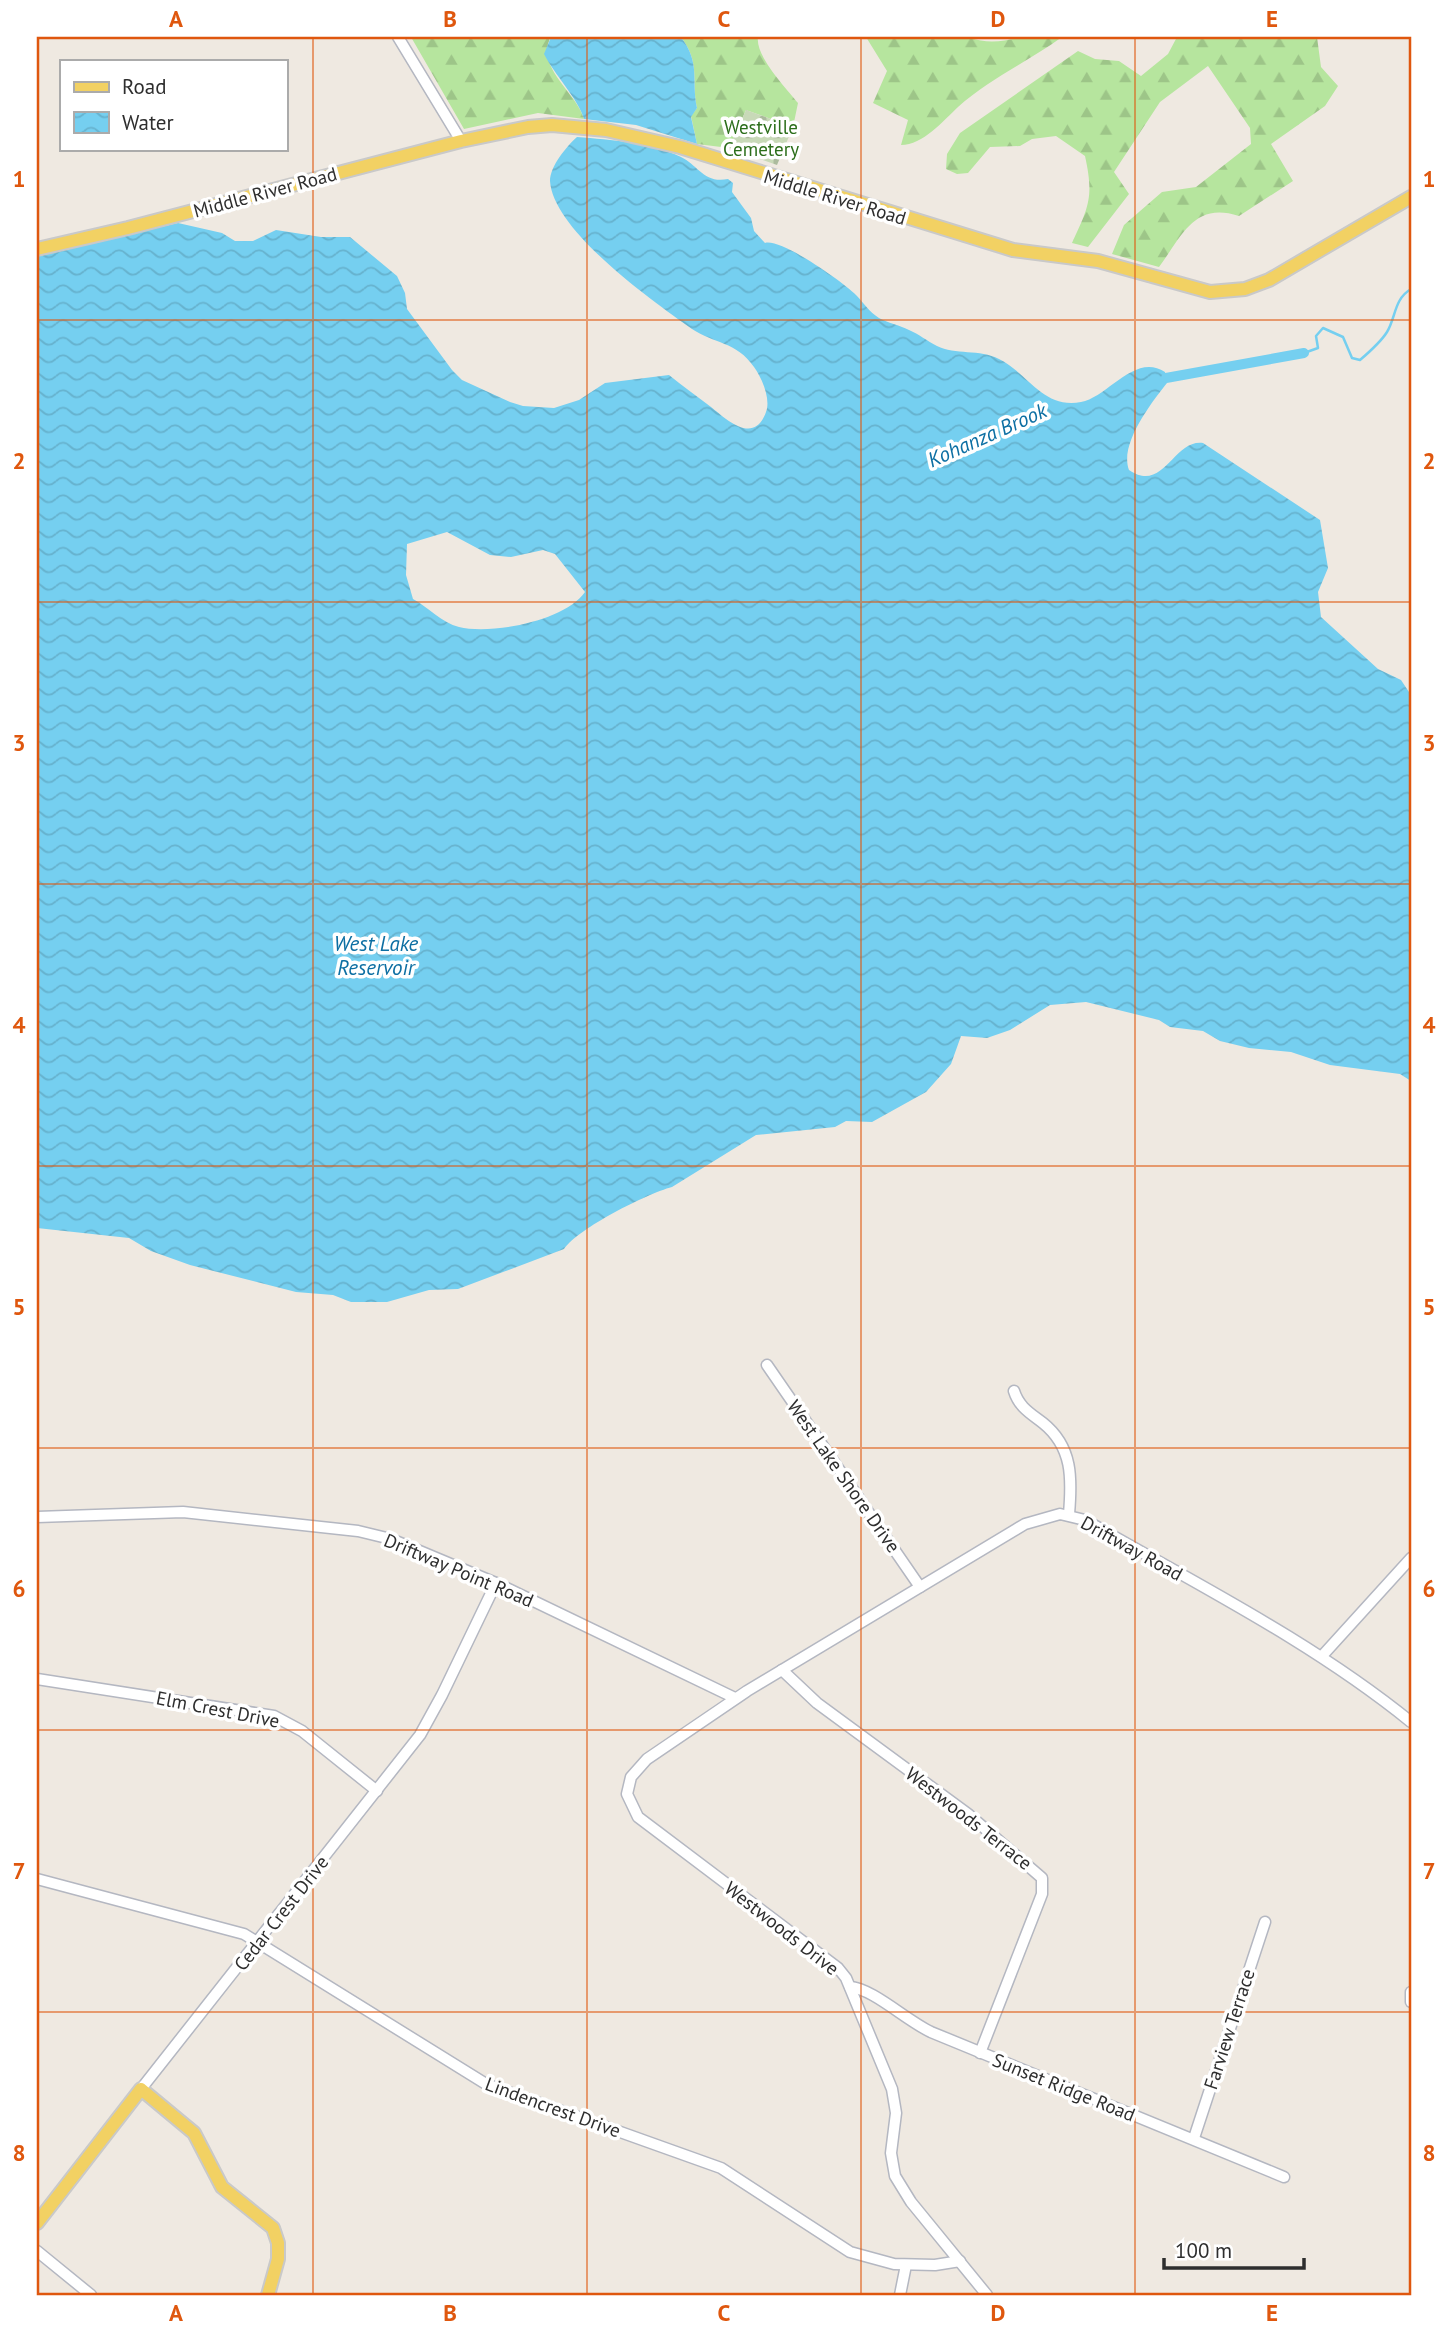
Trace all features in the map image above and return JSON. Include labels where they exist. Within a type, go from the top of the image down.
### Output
[{"type":"main road","name":"Middle River Road","points":[[37,249],[128,228],[461,141],[507,130],[552,125],[629,134],[999,247],[1098,261],[1210,292],[1245,289],[1269,280],[1411,197]]},
{"type":"main road","name":"Cedar Crest Drive","points":[[37,2223],[141,2089]]},
{"type":"main road","points":[[141,2089],[194,2133],[222,2187],[273,2228],[279,2252],[268,2295]]},
{"type":"street","points":[[398,37],[461,141]]},
{"type":"street","name":"West Lake Shore Drive","points":[[767,1365],[920,1587]]},
{"type":"street","points":[[1014,1391],[1020,1406],[1054,1433],[1064,1447],[1070,1470],[1069,1514]]},
{"type":"street","name":"Driftway Point Road","points":[[37,1517],[169,1511],[358,1531],[399,1541],[496,1583],[735,1698]]},
{"type":"street","name":"Driftway Road","points":[[735,1698],[1026,1524],[1048,1516],[1069,1514],[1085,1520],[1322,1656],[1411,1722]]},
{"type":"street","points":[[1322,1656],[1411,1558]]},
{"type":"street","name":"Cedar Crest Drive","points":[[141,2089],[377,1791],[431,1717],[496,1583]]},
{"type":"street","name":"Westwoods Terrace","points":[[782,1670],[817,1703],[968,1814],[1042,1878],[1042,1894],[979,2053]]},
{"type":"street","name":"Elm Crest Drive","points":[[37,1679],[274,1716],[302,1731],[377,1791]]},
{"type":"street","name":"Westwoods Drive","points":[[735,1698],[641,1764],[629,1782],[628,1799],[634,1812],[650,1828],[838,1968],[850,1987],[894,2100],[896,2118],[891,2153],[895,2176],[911,2202],[987,2295]]},
{"type":"street","name":"Lindencrest Drive","points":[[37,1879],[231,1928],[259,1941],[494,2088],[703,2160],[738,2178],[850,2252],[878,2261],[906,2265],[960,2261]]},
{"type":"street","name":"Farview Terrace","points":[[1194,2138],[1265,1922]]},
{"type":"street","name":"Sunset Ridge Road","points":[[850,1987],[865,1990],[914,2024],[979,2053],[1194,2138],[1284,2177]]},
{"type":"street","points":[[1411,1993],[1411,2002]]},
{"type":"street","points":[[37,2251],[91,2295]]},
{"type":"street","points":[[900,2295],[906,2265]]},
{"type":"green space","points":[[1028,36],[1062,37],[983,88],[925,137],[901,145],[908,120],[873,103],[887,71],[866,37],[969,37],[989,42]]},
{"type":"green space","points":[[411,37],[551,37],[547,48],[552,69],[584,119],[538,113],[464,129]]},
{"type":"green space","points":[[681,37],[758,37],[758,45],[766,62],[798,103],[793,127],[746,110],[729,148],[697,144],[691,116],[697,108],[693,64]]},
{"type":"green space","points":[[1177,37],[1317,37],[1321,67],[1338,86],[1325,106],[1271,144],[1293,181],[1239,216],[1211,213],[1200,217],[1183,233],[1159,267],[1112,254],[1124,225],[1162,192],[1196,187],[1251,144],[1250,128],[1208,66],[1160,102],[1114,172],[1129,194],[1088,247],[1072,243],[1088,201],[1089,182],[1085,156],[1056,136],[1032,139],[1020,146],[990,147],[968,173],[957,174],[946,169],[947,154],[960,133],[1078,51],[1095,59],[1119,61],[1141,76],[1168,54]]},
{"type":"green space","name":"Westville Cemetery","points":[[746,110],[793,127],[777,165],[729,148]]},
{"type":"water","points":[[551,37],[681,37],[693,64],[697,108],[691,117],[697,144],[636,125],[584,119],[577,103],[544,54]]},
{"type":"water","name":"West Lake Reservoir","points":[[577,137],[630,142],[656,148],[687,160],[713,179],[728,179],[733,183],[732,192],[751,218],[754,231],[765,243],[784,247],[826,272],[856,295],[879,318],[944,349],[984,354],[999,359],[1010,365],[1037,389],[1056,400],[1081,402],[1132,371],[1143,368],[1154,367],[1165,372],[1167,383],[1133,436],[1127,460],[1129,470],[1141,476],[1151,475],[1160,471],[1184,449],[1203,443],[1320,520],[1328,568],[1318,592],[1321,617],[1378,669],[1401,680],[1411,695],[1411,1081],[1400,1074],[1330,1065],[1291,1052],[1249,1048],[1220,1041],[1203,1031],[1170,1027],[1159,1020],[1086,1002],[1050,1005],[1010,1030],[987,1038],[961,1036],[951,1064],[926,1092],[872,1122],[846,1121],[835,1127],[756,1135],[672,1187],[630,1204],[598,1222],[564,1249],[458,1289],[429,1290],[387,1302],[351,1302],[333,1295],[296,1292],[190,1265],[151,1251],[129,1238],[37,1228],[37,255],[178,223],[222,233],[235,241],[253,241],[276,230],[321,237],[350,237],[397,276],[405,293],[407,309],[462,380],[523,406],[554,408],[579,400],[605,383],[669,375],[732,423],[747,429],[754,427],[761,422],[766,412],[767,401],[760,377],[747,359],[740,352],[700,334],[654,302],[586,243],[555,201],[551,175],[564,151]],"holes":[[[447,532],[490,555],[511,557],[543,550],[555,554],[585,592],[575,602],[545,618],[489,629],[453,625],[413,599],[406,575],[407,544]]]},
{"type":"waterway","name":"Kohanza Brook","points":[[1304,353],[1318,348],[1316,336],[1323,328],[1343,337],[1352,358],[1360,360],[1385,335],[1398,303],[1411,289]]},
{"type":"waterway","name":"Kohanza Brook","points":[[1166,378],[1304,353]]}]
